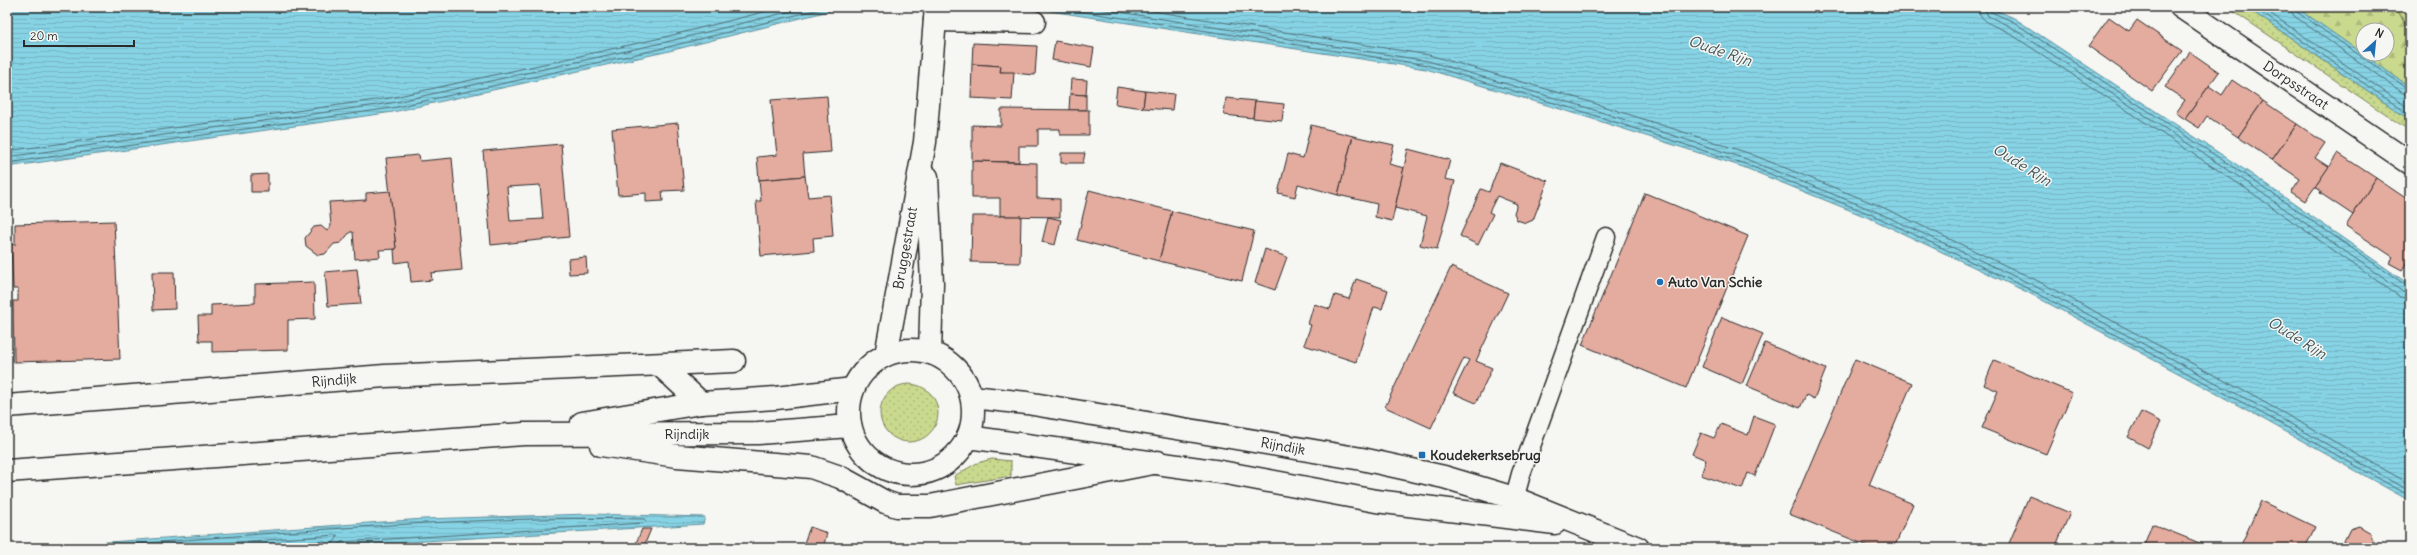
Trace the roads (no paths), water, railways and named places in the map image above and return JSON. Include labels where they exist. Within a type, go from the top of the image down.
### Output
[{"type":"main road","name":"Dorpsstraat","points":[[2181,7],[2410,163]]},
{"type":"main road","points":[[936,13],[1034,22]]},
{"type":"main road","name":"Bruggestraat","points":[[886,355],[925,142],[936,13]]},
{"type":"main road","name":"Bruggestraat","points":[[925,142],[932,283],[930,353]]},
{"type":"main road","points":[[913,350],[930,353],[952,365],[968,385],[974,410],[968,437],[963,448],[952,460],[939,469],[923,474],[907,475],[892,472],[877,465],[856,441],[850,426],[849,407],[853,389],[861,374],[873,363],[886,355],[900,351],[913,350]]},
{"type":"main road","name":"Rijndijk","points":[[7,406],[385,376],[661,366],[734,361]]},
{"type":"main road","points":[[661,366],[701,403]]},
{"type":"main road","name":"Rijndijk","points":[[524,434],[701,403],[776,398],[853,389]]},
{"type":"main road","name":"Rijndijk","points":[[972,397],[1027,403],[1362,459],[1444,477],[1512,508],[1586,527],[1638,548]]},
{"type":"main road","name":"Rijndijk","points":[[7,471],[524,434],[758,434],[850,426]]},
{"type":"main road","points":[[524,434],[676,456],[811,466],[840,476],[885,502],[915,507],[930,506],[1158,462]]},
{"type":"main road","name":"Rijndijk","points":[[968,437],[1158,462],[1221,472],[1376,501],[1512,508]]},
{"type":"lane","points":[[1512,508],[1606,237]]},
{"type":"water","points":[[7,7],[845,7],[665,52],[393,112],[7,167]]},
{"type":"water","name":"Oude Rijn","points":[[1024,7],[1989,7],[2014,18],[2251,174],[2410,285],[2410,501],[2245,409],[2029,293],[1874,220],[1743,167],[1580,115],[1426,69]]},
{"type":"water","points":[[2246,7],[2296,7],[2355,48],[2355,62],[2374,62],[2410,87],[2410,120]]},
{"type":"water","points":[[590,514],[705,517],[703,524],[310,548],[28,548],[423,519]]},
{"type":"place","name":"Auto Van Schie","points":[[1660,282]]},
{"type":"place","name":"Koudekerksebrug","points":[[1422,455]]}]
